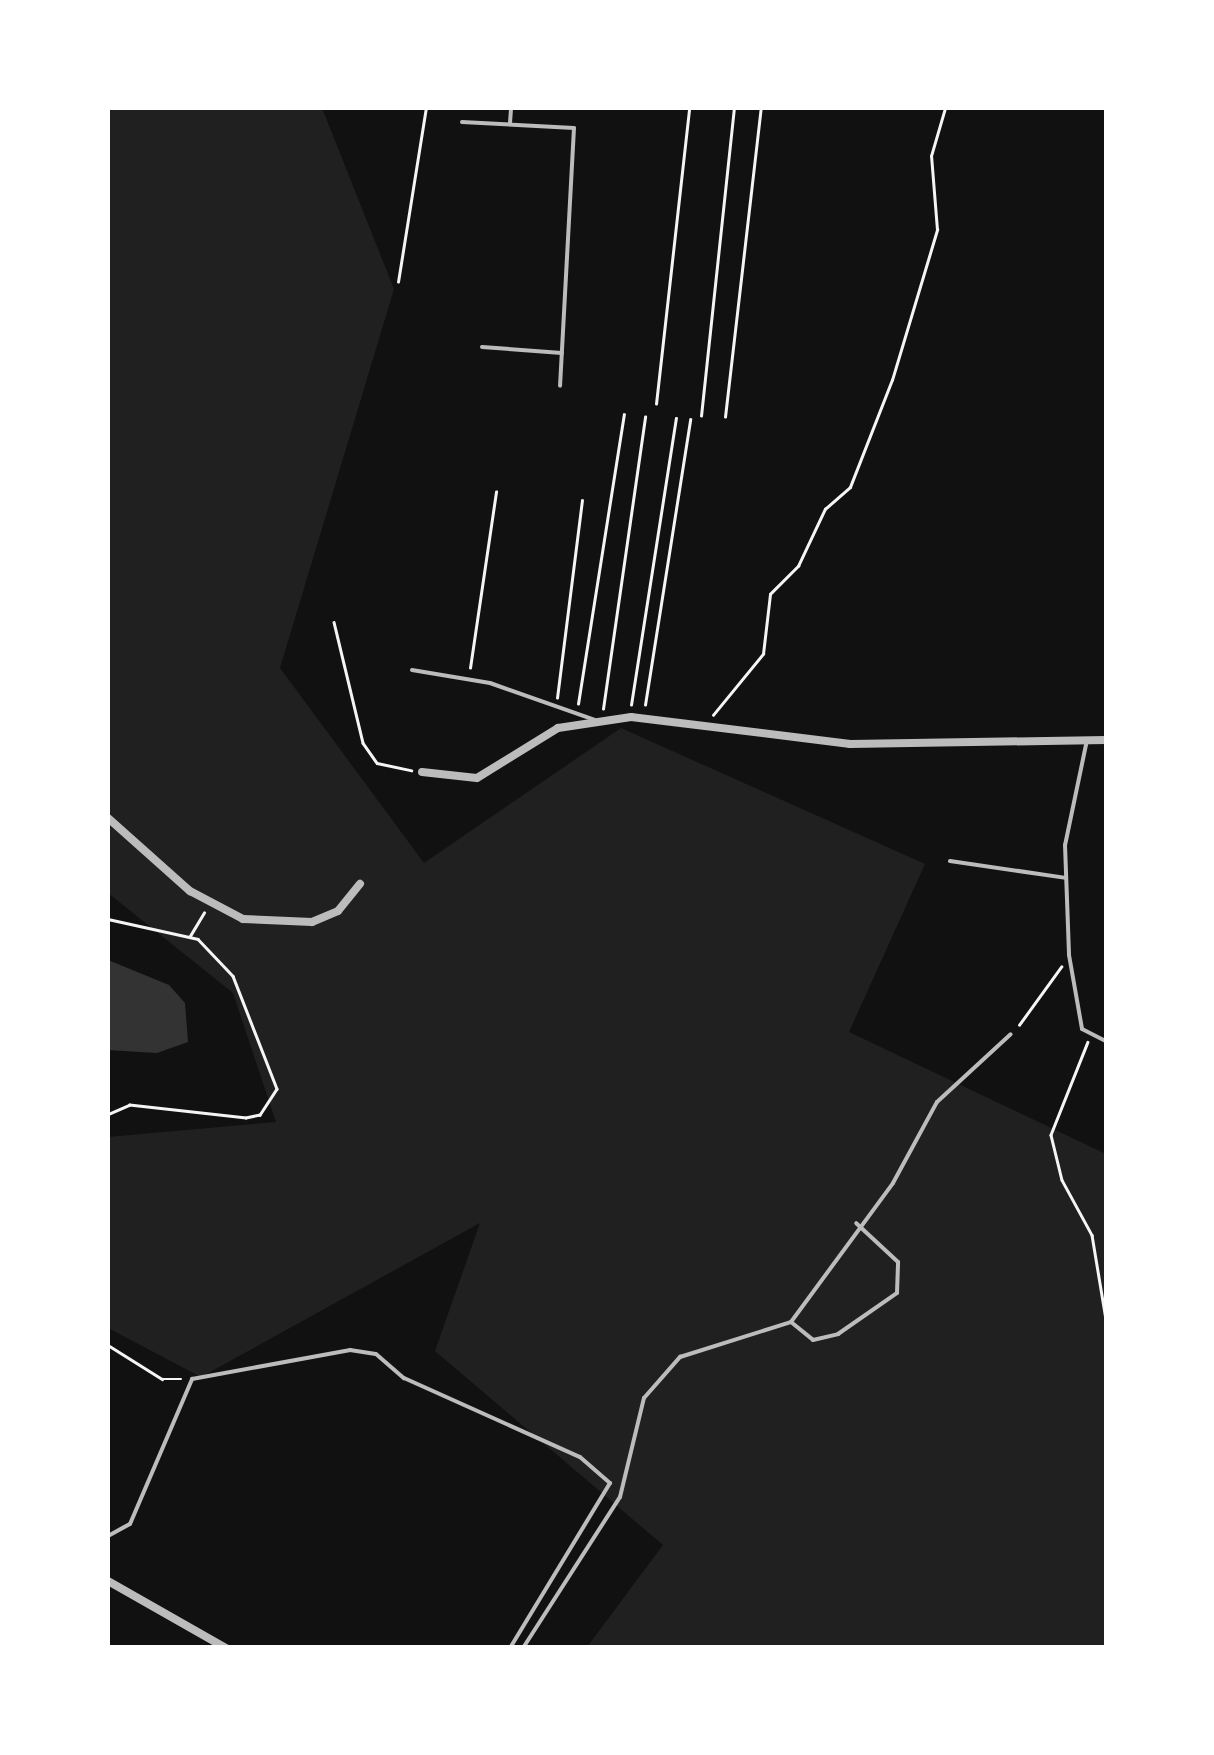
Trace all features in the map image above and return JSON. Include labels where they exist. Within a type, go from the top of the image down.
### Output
[{"type":"street","points":[[422,772],[477,778],[558,728],[631,717],[706,723],[850,744],[1106,740]]},
{"type":"street","points":[[108,818],[209,905],[243,918],[312,922],[338,911],[360,884]]},
{"type":"street","points":[[108,1581],[226,1648]]},
{"type":"lane","points":[[510,125],[511,108]]},
{"type":"lane","points":[[462,122],[574,128],[560,386]]},
{"type":"lane","points":[[482,348],[562,353]]},
{"type":"lane","points":[[412,670],[468,679],[597,720]]},
{"type":"lane","points":[[1087,740],[1066,878],[1069,955],[1091,1036],[1106,1042]]},
{"type":"lane","points":[[950,862],[1066,878]]},
{"type":"lane","points":[[524,1648],[620,1497],[644,1398],[680,1357],[791,1322],[856,1222],[893,1183],[936,1102],[1012,1034]]},
{"type":"lane","points":[[791,1322],[814,1340],[838,1334],[897,1294],[898,1262],[856,1222]]},
{"type":"lane","points":[[108,1536],[130,1524],[192,1379],[350,1350],[376,1354],[404,1378],[580,1457],[610,1483],[510,1648]]},
{"type":"path","points":[[398,282],[426,108]]},
{"type":"path","points":[[656,404],[689,108]]},
{"type":"path","points":[[701,416],[734,108]]},
{"type":"path","points":[[725,417],[760,108]]},
{"type":"path","points":[[706,723],[764,654],[770,594],[798,566],[825,509],[850,487],[892,380],[937,230],[931,156],[945,108]]},
{"type":"path","points":[[577,714],[624,414]]},
{"type":"path","points":[[608,719],[602,692],[645,417]]},
{"type":"path","points":[[631,717],[676,420]]},
{"type":"path","points":[[646,717],[690,420]]},
{"type":"path","points":[[468,679],[496,492]]},
{"type":"path","points":[[556,706],[582,501]]},
{"type":"path","points":[[334,622],[362,743],[377,763],[422,772]]},
{"type":"path","points":[[190,937],[209,905]]},
{"type":"path","points":[[108,919],[190,937],[233,976],[277,1089],[273,1102],[246,1118],[130,1105],[108,1115]]},
{"type":"path","points":[[1012,1034],[1069,955]]},
{"type":"path","points":[[1091,1036],[1051,1135],[1062,1180],[1084,1209],[1106,1320]]},
{"type":"path","points":[[1098,1274],[1106,1272]]},
{"type":"path","points":[[108,1345],[162,1379],[192,1379]]},
{"type":"shaded area","points":[[108,108],[322,108],[394,289],[280,668],[424,863],[621,728],[925,864],[849,1032],[1106,1154],[1106,1647],[587,1647],[663,1545],[435,1351],[480,1223],[201,1377],[108,1328],[108,1137],[276,1122],[233,993],[108,893]]},
{"type":"shaded area","points":[[108,960],[169,985],[185,1003],[188,1042],[157,1053],[108,1050]]}]
